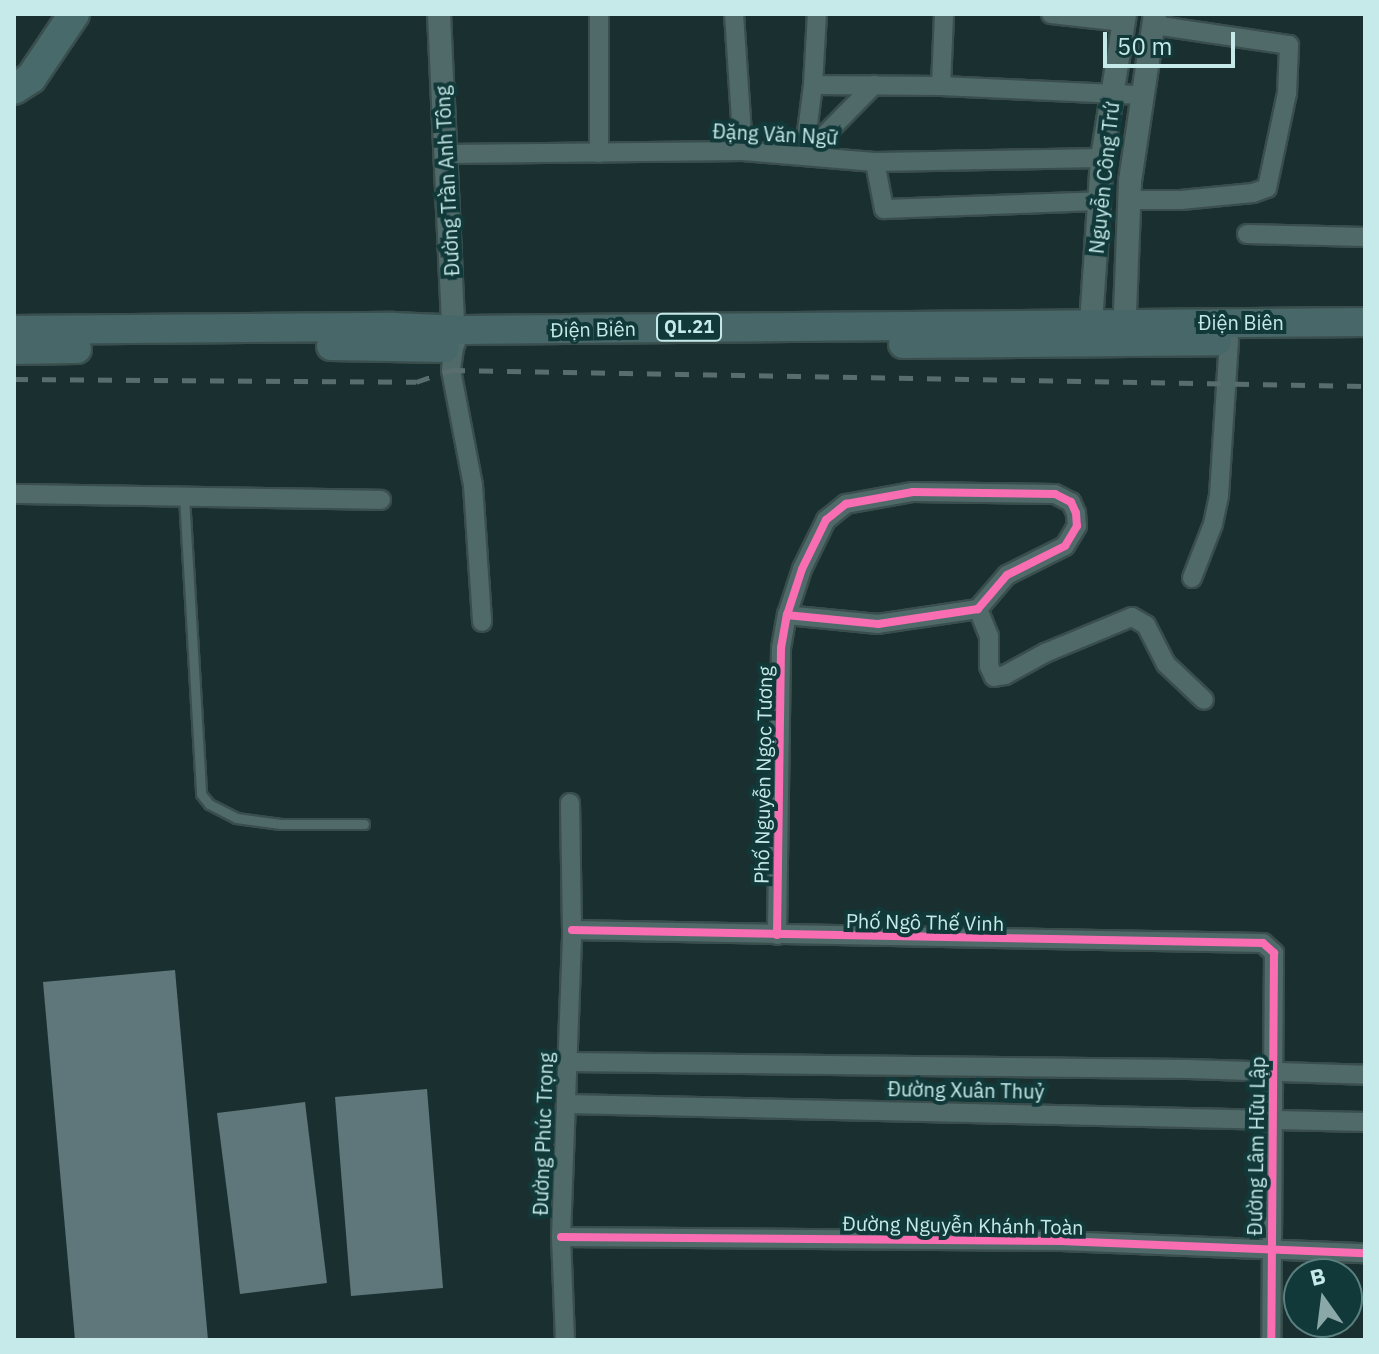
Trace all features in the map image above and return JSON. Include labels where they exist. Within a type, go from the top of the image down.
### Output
[{"type":"highway","points":[[14,89],[31,78],[74,14]]},
{"type":"main road","name":"Điện Biên","points":[[14,350],[454,339],[1091,333],[1365,322]]},
{"type":"main road","name":"Điện Biên","points":[[14,330],[393,327],[454,339]]},
{"type":"main road","name":"Điện Biên","points":[[1124,332],[1229,340],[1365,342]]},
{"type":"street","name":"Đường Trần Anh Tông","points":[[439,14],[454,339]]},
{"type":"street","points":[[599,14],[599,153]]},
{"type":"street","points":[[734,14],[743,151]]},
{"type":"street","points":[[804,156],[813,85],[817,14]]},
{"type":"street","points":[[941,86],[944,14]]},
{"type":"street","points":[[1051,14],[1124,18]]},
{"type":"street","name":"Nguyễn Công Trứ","points":[[1091,333],[1102,158],[1124,18]]},
{"type":"street","points":[[1129,200],[1181,200],[1253,193],[1267,188],[1287,93],[1289,45],[1154,19]]},
{"type":"street","name":"Nguyễn Công Trứ","points":[[1124,332],[1129,200],[1154,19]]},
{"type":"street","points":[[813,85],[941,86],[1142,95]]},
{"type":"street","points":[[804,156],[874,85]]},
{"type":"street","name":"Đặng Văn Ngữ","points":[[446,154],[743,151],[875,162],[1102,158]]},
{"type":"street","points":[[875,162],[884,209],[1099,201]]},
{"type":"street","points":[[1247,234],[1365,237]]},
{"type":"street","points":[[454,339],[451,370],[473,485],[482,622]]},
{"type":"street","points":[[1192,578],[1213,524],[1219,495],[1229,340]]},
{"type":"street","name":"Phố Nguyễn Ngọc Tương","points":[[777,935],[781,648],[787,615],[802,569],[826,520],[846,504],[913,492],[1064,496],[1076,513],[1077,526],[1071,539],[1058,552],[1007,575],[978,609]]},
{"type":"street","points":[[14,494],[381,500]]},
{"type":"street","points":[[787,615],[891,624],[978,609],[989,636],[989,666],[994,677],[1005,675],[1045,653],[1132,617],[1146,625],[1166,664],[1204,700]]},
{"type":"street","name":"Đường Phúc Trọng","points":[[565,1340],[561,1237],[572,930],[570,803]]},
{"type":"street","name":"Phố Ngô Thế Vinh","points":[[572,930],[1263,943],[1274,953]]},
{"type":"street","name":"Đường Lâm Hữu Lập","points":[[1271,1340],[1274,953]]},
{"type":"street","name":"Đường Xuân Thuỷ","points":[[567,1062],[1365,1075]]},
{"type":"street","name":"Đường Xuân Thuỷ","points":[[566,1104],[1365,1122]]},
{"type":"street","name":"Đường Nguyễn Khánh Toàn","points":[[561,1237],[1061,1241],[1365,1253]]},
{"type":"lane","points":[[184,496],[201,794],[209,804],[236,818],[281,824],[364,824]]},
{"type":"building","points":[[175,970],[208,1340],[75,1340],[43,982]]},
{"type":"building","points":[[427,1089],[443,1288],[351,1296],[335,1097]]},
{"type":"building","points":[[305,1102],[327,1283],[240,1294],[217,1113]]},
{"type":"railway","points":[[14,379],[416,382],[451,370],[1365,386]]},
{"type":"cycle path","points":[[777,935],[781,648],[787,615],[802,569],[826,520],[846,504],[913,492],[1055,494],[1071,502],[1076,513],[1077,526],[1065,546],[1007,575],[978,609],[878,624],[787,615]]},
{"type":"cycle path","points":[[572,930],[1263,943],[1274,953],[1271,1340]]},
{"type":"cycle path","points":[[561,1237],[1061,1241],[1365,1253]]}]
